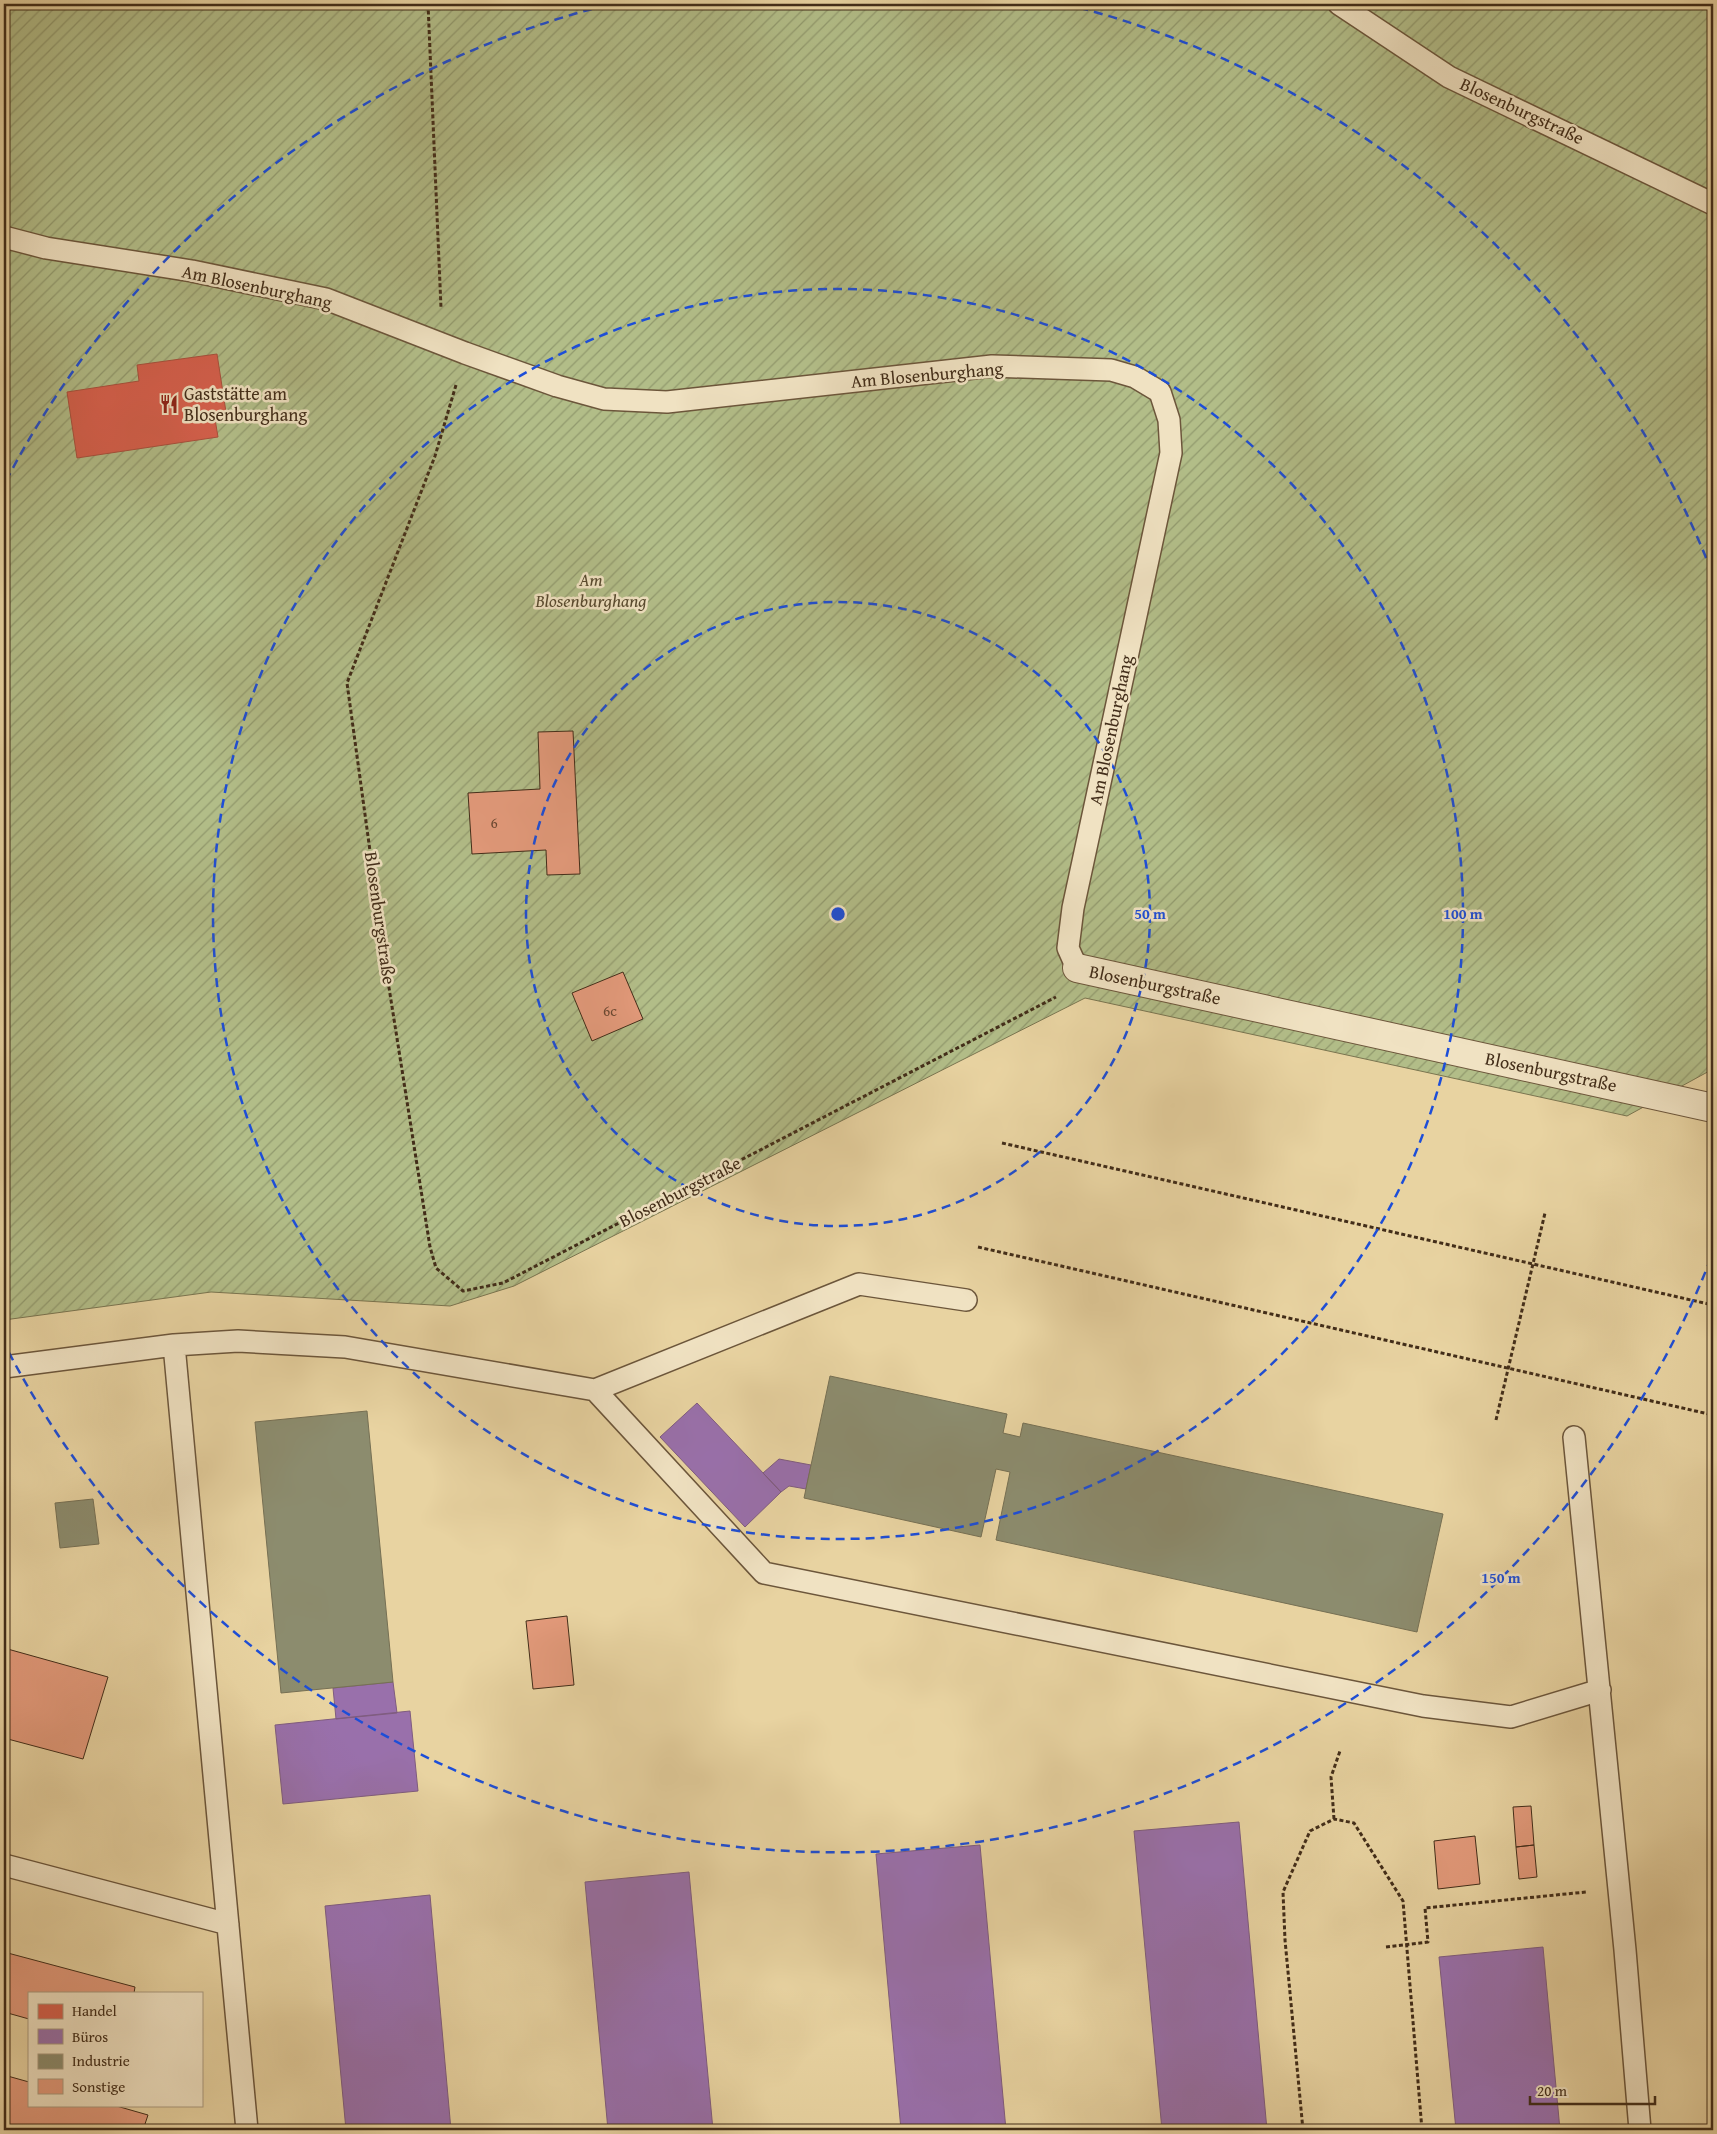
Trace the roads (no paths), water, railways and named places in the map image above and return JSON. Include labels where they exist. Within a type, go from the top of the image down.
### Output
[{"type":"street","name":"Blosenburgstraße","points":[[1076,968],[1713,1108]]},
{"type":"lane","name":"Blosenburgstraße","points":[[1339,4],[1449,77],[1713,204]]},
{"type":"lane","name":"Am Blosenburghang","points":[[4,238],[46,248],[192,271],[326,299],[557,386],[604,399],[667,402],[992,366],[1111,370],[1135,376],[1160,392],[1169,420],[1170,453],[1073,908],[1068,948],[1076,968]]},
{"type":"lane","points":[[4,1367],[174,1345],[238,1341],[345,1347],[595,1390],[859,1284],[966,1300]]},
{"type":"lane","points":[[174,1345],[247,2130]]},
{"type":"lane","points":[[595,1390],[764,1573],[1424,1706],[1512,1717],[1600,1690]]},
{"type":"lane","points":[[1574,1437],[1619,1888],[1640,2130]]},
{"type":"lane","points":[[4,1865],[228,1924]]},
{"type":"place","name":"Gaststätte am Blosenburghang","points":[[169,404]]}]
